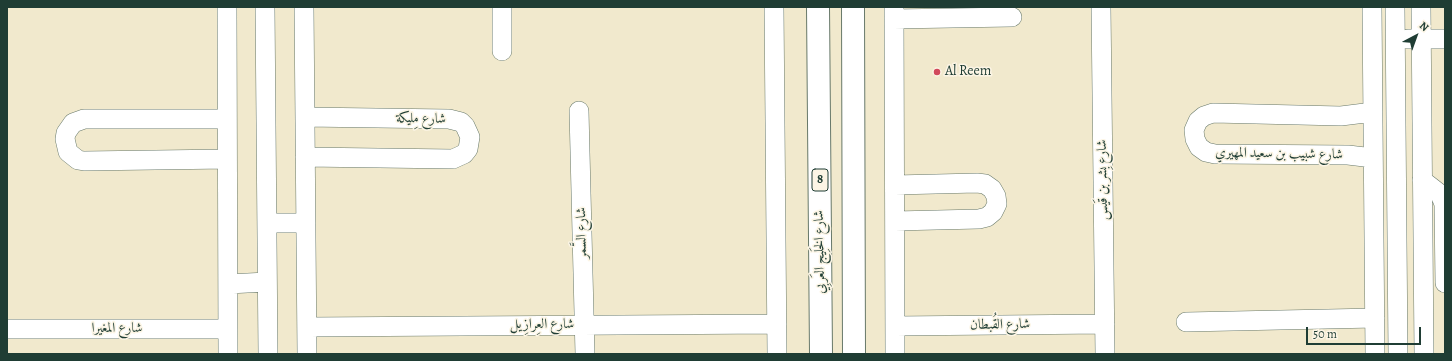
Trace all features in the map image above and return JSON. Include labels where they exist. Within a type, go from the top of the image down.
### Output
[{"type":"highway","name":"شارع الخَلِيج العَربِي","points":[[818,7],[821,354]]},
{"type":"highway","points":[[853,7],[854,354]]},
{"type":"street","points":[[227,7],[228,354]]},
{"type":"street","points":[[265,7],[268,354]]},
{"type":"street","points":[[304,7],[307,354]]},
{"type":"street","points":[[502,7],[502,51]]},
{"type":"street","points":[[774,7],[777,354]]},
{"type":"street","name":"شارع بِشر بن قَيس","points":[[1101,7],[1105,354]]},
{"type":"street","points":[[1372,7],[1375,354]]},
{"type":"street","points":[[1395,7],[1398,354]]},
{"type":"street","points":[[1421,7],[1421,39],[1434,188],[1424,354]]},
{"type":"street","points":[[895,354],[894,13],[1012,18]]},
{"type":"street","points":[[1395,39],[1445,39]]},
{"type":"street","name":"شارع السَّمر","points":[[579,111],[585,354]]},
{"type":"street","name":"شارع شبيب بن سعيد المهيري","points":[[1373,112],[1341,116],[1213,113],[1204,116],[1198,122],[1194,130],[1195,139],[1199,146],[1206,152],[1215,154],[1353,156],[1374,158]]},
{"type":"street","name":"شارع مِليكة","points":[[305,117],[449,119],[461,122],[468,131],[470,137],[468,149],[464,154],[453,159],[305,157]]},
{"type":"street","points":[[227,119],[84,119],[73,123],[66,133],[65,139],[68,152],[78,160],[84,161],[227,160]]},
{"type":"street","points":[[895,185],[985,184],[992,189],[996,196],[997,204],[993,212],[987,217],[979,219],[895,221]]},
{"type":"street","points":[[1434,188],[1440,194],[1444,204],[1445,283]]},
{"type":"street","points":[[267,223],[306,223]]},
{"type":"street","points":[[1374,224],[1396,223]]},
{"type":"street","points":[[228,284],[267,282]]},
{"type":"street","points":[[1186,322],[1375,318]]},
{"type":"street","name":"شارع العِرازِيل","points":[[307,327],[777,324]]},
{"type":"street","name":"شارع القُبطان","points":[[895,326],[1105,324]]},
{"type":"street","name":"شارع المغيرا","points":[[7,329],[228,329]]},
{"type":"place","name":"Al Reem","points":[[937,72]]}]
